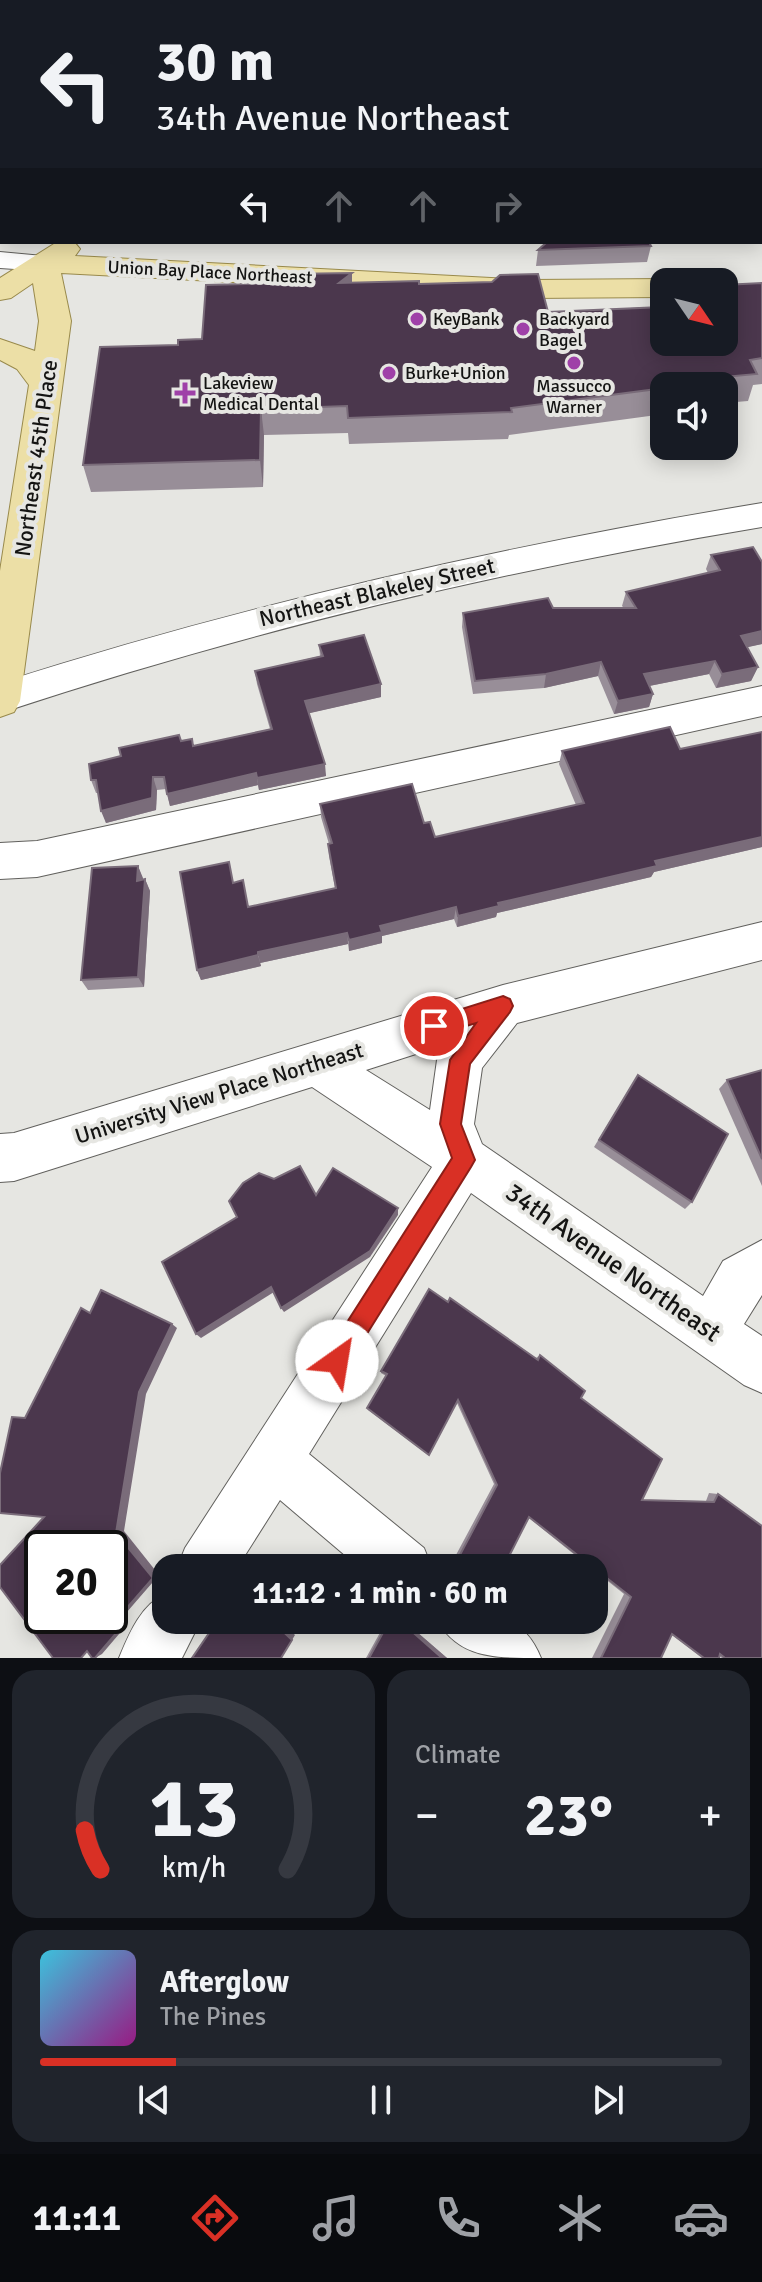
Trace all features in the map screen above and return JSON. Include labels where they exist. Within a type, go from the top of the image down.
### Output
[{"type":"main road","points":[[0,291],[71,244]]},
{"type":"main road","name":"Union Bay Place Northeast","points":[[44,263],[531,289],[650,288]]},
{"type":"main road","name":"Northeast 45th Place","points":[[0,699],[55,321],[44,263]]},
{"type":"main road","points":[[0,349],[22,357],[39,370],[46,386]]},
{"type":"street","points":[[0,260],[44,263]]},
{"type":"street","name":"Northeast Blakeley Street","points":[[0,699],[202,635],[397,585],[602,542],[762,515]]},
{"type":"street","points":[[0,861],[37,859],[762,701]]},
{"type":"street","name":"University View Place Northeast","points":[[0,1158],[14,1157],[503,1006],[762,941]]},
{"type":"street","points":[[214,1554],[464,1160],[451,1124],[460,1060],[503,1006]]},
{"type":"street","name":"34th Avenue Northeast","points":[[314,1062],[464,1160],[762,1367]]},
{"type":"street","points":[[711,1332],[741,1279],[762,1265]]},
{"type":"street","points":[[274,1460],[387,1554]]},
{"type":"street","points":[[148,1658],[163,1634]]},
{"type":"street","points":[[483,1634],[512,1658]]},
{"type":"building","points":[[545,244],[651,246],[538,250]]},
{"type":"building","points":[[352,273],[339,283],[419,281],[419,284],[492,282],[500,275],[538,274],[548,312],[650,308],[650,356],[738,356],[738,284],[762,283],[762,358],[750,360],[757,374],[650,372],[650,390],[511,408],[512,412],[348,418],[347,406],[261,409],[260,460],[83,465],[100,347],[178,345],[178,340],[202,339],[206,285],[286,283],[286,274]]},
{"type":"building","points":[[753,547],[762,562],[762,631],[741,636],[758,667],[722,674],[715,661],[644,674],[653,694],[618,701],[601,662],[546,674],[475,681],[463,613],[548,598],[553,608],[636,608],[626,592],[720,570],[711,555]]},
{"type":"building","points":[[364,635],[381,684],[305,701],[325,764],[257,778],[256,773],[167,794],[164,777],[153,777],[152,798],[101,811],[96,780],[91,780],[89,764],[121,756],[119,748],[179,735],[181,741],[192,739],[193,746],[272,729],[255,671],[323,656],[319,645]]},
{"type":"building","points":[[670,727],[680,749],[762,732],[762,837],[655,861],[657,866],[498,903],[499,906],[458,916],[456,907],[380,926],[382,932],[349,940],[347,933],[258,952],[258,955],[197,970],[180,872],[229,862],[233,883],[243,880],[248,907],[336,888],[328,844],[332,843],[320,804],[412,784],[424,823],[430,822],[435,837],[584,803],[562,751]]},
{"type":"building","points":[[138,866],[137,881],[145,879],[138,977],[81,980],[92,868]]},
{"type":"building","points":[[762,1070],[762,1159],[727,1080]]},
{"type":"building","points":[[638,1075],[728,1134],[692,1202],[599,1140]]},
{"type":"building","points":[[300,1166],[316,1195],[333,1168],[398,1208],[370,1251],[281,1308],[271,1287],[196,1334],[162,1262],[237,1217],[229,1201],[243,1183],[259,1173],[274,1179]]},
{"type":"building","points":[[429,1289],[448,1302],[450,1298],[538,1360],[540,1355],[585,1391],[581,1398],[662,1459],[642,1500],[714,1502],[718,1494],[762,1526],[762,1658],[725,1658],[720,1654],[719,1658],[704,1658],[672,1634],[661,1658],[601,1658],[631,1597],[608,1579],[608,1554],[576,1554],[529,1517],[510,1554],[460,1554],[497,1485],[458,1400],[429,1455],[367,1408],[387,1374],[381,1371]]},
{"type":"building","points":[[101,1290],[172,1324],[139,1392],[116,1530],[32,1530],[44,1517],[0,1513],[0,1473],[12,1417],[25,1418],[81,1308],[90,1313]]},
{"type":"building","points":[[24,1539],[24,1619],[0,1587],[0,1565]]},
{"type":"building","points":[[128,1548],[152,1577],[128,1607]]},
{"type":"building","points":[[35,1634],[115,1634],[95,1658],[87,1651],[81,1658],[53,1658]]},
{"type":"building","points":[[208,1634],[286,1634],[292,1640],[281,1658],[192,1658]]},
{"type":"building","points":[[382,1634],[415,1634],[442,1658],[369,1658]]},
{"type":"place","name":"KeyBank","points":[[417,319]]},
{"type":"place","name":"Backyard Bagel","points":[[523,329]]},
{"type":"place","name":"Massucco Warner","points":[[574,363]]},
{"type":"place","name":"Burke+Union","points":[[389,373]]},
{"type":"place","name":"Lakeview Medical Dental","points":[[185,393]]},
{"type":"route","points":[[337,1361],[464,1160],[451,1124],[460,1060],[503,1006],[434,1026]]}]
